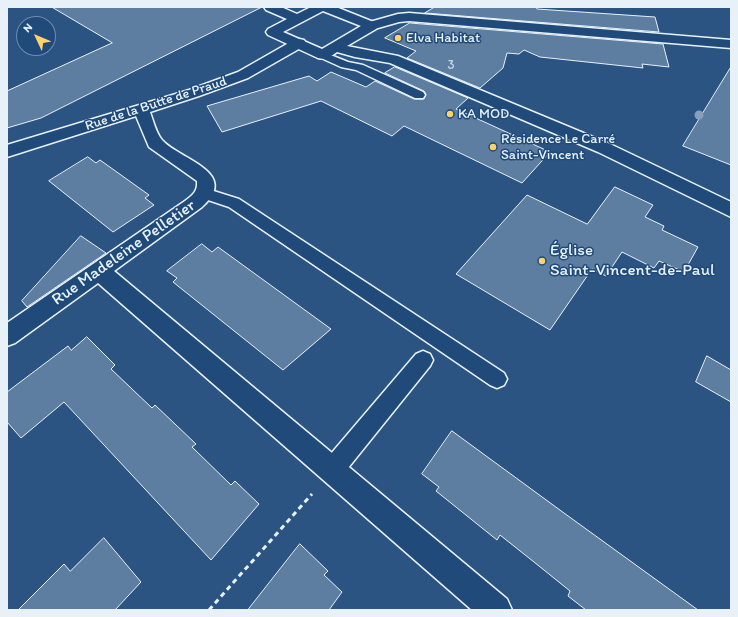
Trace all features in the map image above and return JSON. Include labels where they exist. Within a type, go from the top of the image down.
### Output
[{"type":"street","points":[[270,7],[298,18]]},
{"type":"street","points":[[320,7],[273,32],[323,55],[371,26],[398,18],[409,17],[731,44]]},
{"type":"street","points":[[325,7],[371,26]]},
{"type":"street","points":[[356,35],[372,43],[393,60]]},
{"type":"street","name":"Rue de la Butte de Praud","points":[[7,151],[194,94],[242,75],[299,43]]},
{"type":"street","points":[[336,47],[355,53],[393,60],[604,148],[731,210]]},
{"type":"street","name":"Rue Madeleine Pelletier","points":[[7,336],[200,200],[206,188],[205,178],[155,143],[145,122],[142,109]]},
{"type":"street","points":[[99,271],[496,610]]},
{"type":"lane","points":[[323,55],[345,65],[359,66],[419,95]]},
{"type":"lane","points":[[204,193],[234,202],[497,379]]},
{"type":"lane","points":[[332,470],[423,360]]},
{"type":"path","points":[[209,610],[332,470]]},
{"type":"building","points":[[52,7],[262,7],[41,118],[7,128],[7,91],[112,43]]},
{"type":"building","points":[[435,7],[536,7],[537,9],[655,17],[659,32],[425,13]]},
{"type":"building","points":[[410,23],[663,44],[669,67],[642,64],[643,68],[540,57],[524,50],[519,54],[507,53],[503,68],[480,88],[407,58],[416,51],[385,38]]},
{"type":"building","points":[[395,67],[468,98],[456,109],[550,152],[522,183],[404,126],[392,136],[321,101],[222,132],[207,106],[309,76],[317,81],[331,72],[366,87],[375,81],[414,99],[424,99],[426,94],[424,91],[385,73]]},
{"type":"building","points":[[731,67],[731,165],[683,146]]},
{"type":"building","points":[[88,157],[96,163],[100,160],[149,195],[145,198],[154,205],[113,232],[49,181]]},
{"type":"building","name":"Église Saint-Vincent-de-Paul","points":[[615,187],[653,205],[645,217],[664,226],[662,230],[698,247],[684,272],[659,261],[654,268],[622,252],[606,276],[592,269],[550,330],[456,274],[527,195],[587,224]]},
{"type":"building","points":[[81,236],[106,253],[27,307],[22,301]]},
{"type":"building","points":[[202,244],[212,252],[218,247],[331,329],[283,370],[173,282],[177,278],[167,271]]},
{"type":"building","points":[[87,337],[115,365],[111,369],[152,408],[155,405],[196,444],[192,447],[231,485],[235,481],[259,504],[211,560],[64,402],[21,438],[7,422],[7,392],[68,346],[71,350]]},
{"type":"building","points":[[707,356],[731,370],[731,402],[696,382]]},
{"type":"building","points":[[452,431],[698,610],[586,610],[568,596],[570,591],[500,535],[497,540],[436,491],[439,487],[422,474]]},
{"type":"building","points":[[104,538],[141,582],[115,610],[18,610],[64,564],[70,571]]},
{"type":"building","points":[[300,544],[328,571],[324,575],[342,592],[329,610],[248,610]]},
{"type":"place","name":"Elva Habitat","points":[[398,38]]},
{"type":"place","name":"KA MOD","points":[[450,114]]},
{"type":"place","name":"Résidence Le Carré Saint-Vincent","points":[[493,147]]},
{"type":"place","name":"Église Saint-Vincent-de-Paul","points":[[542,261]]}]
